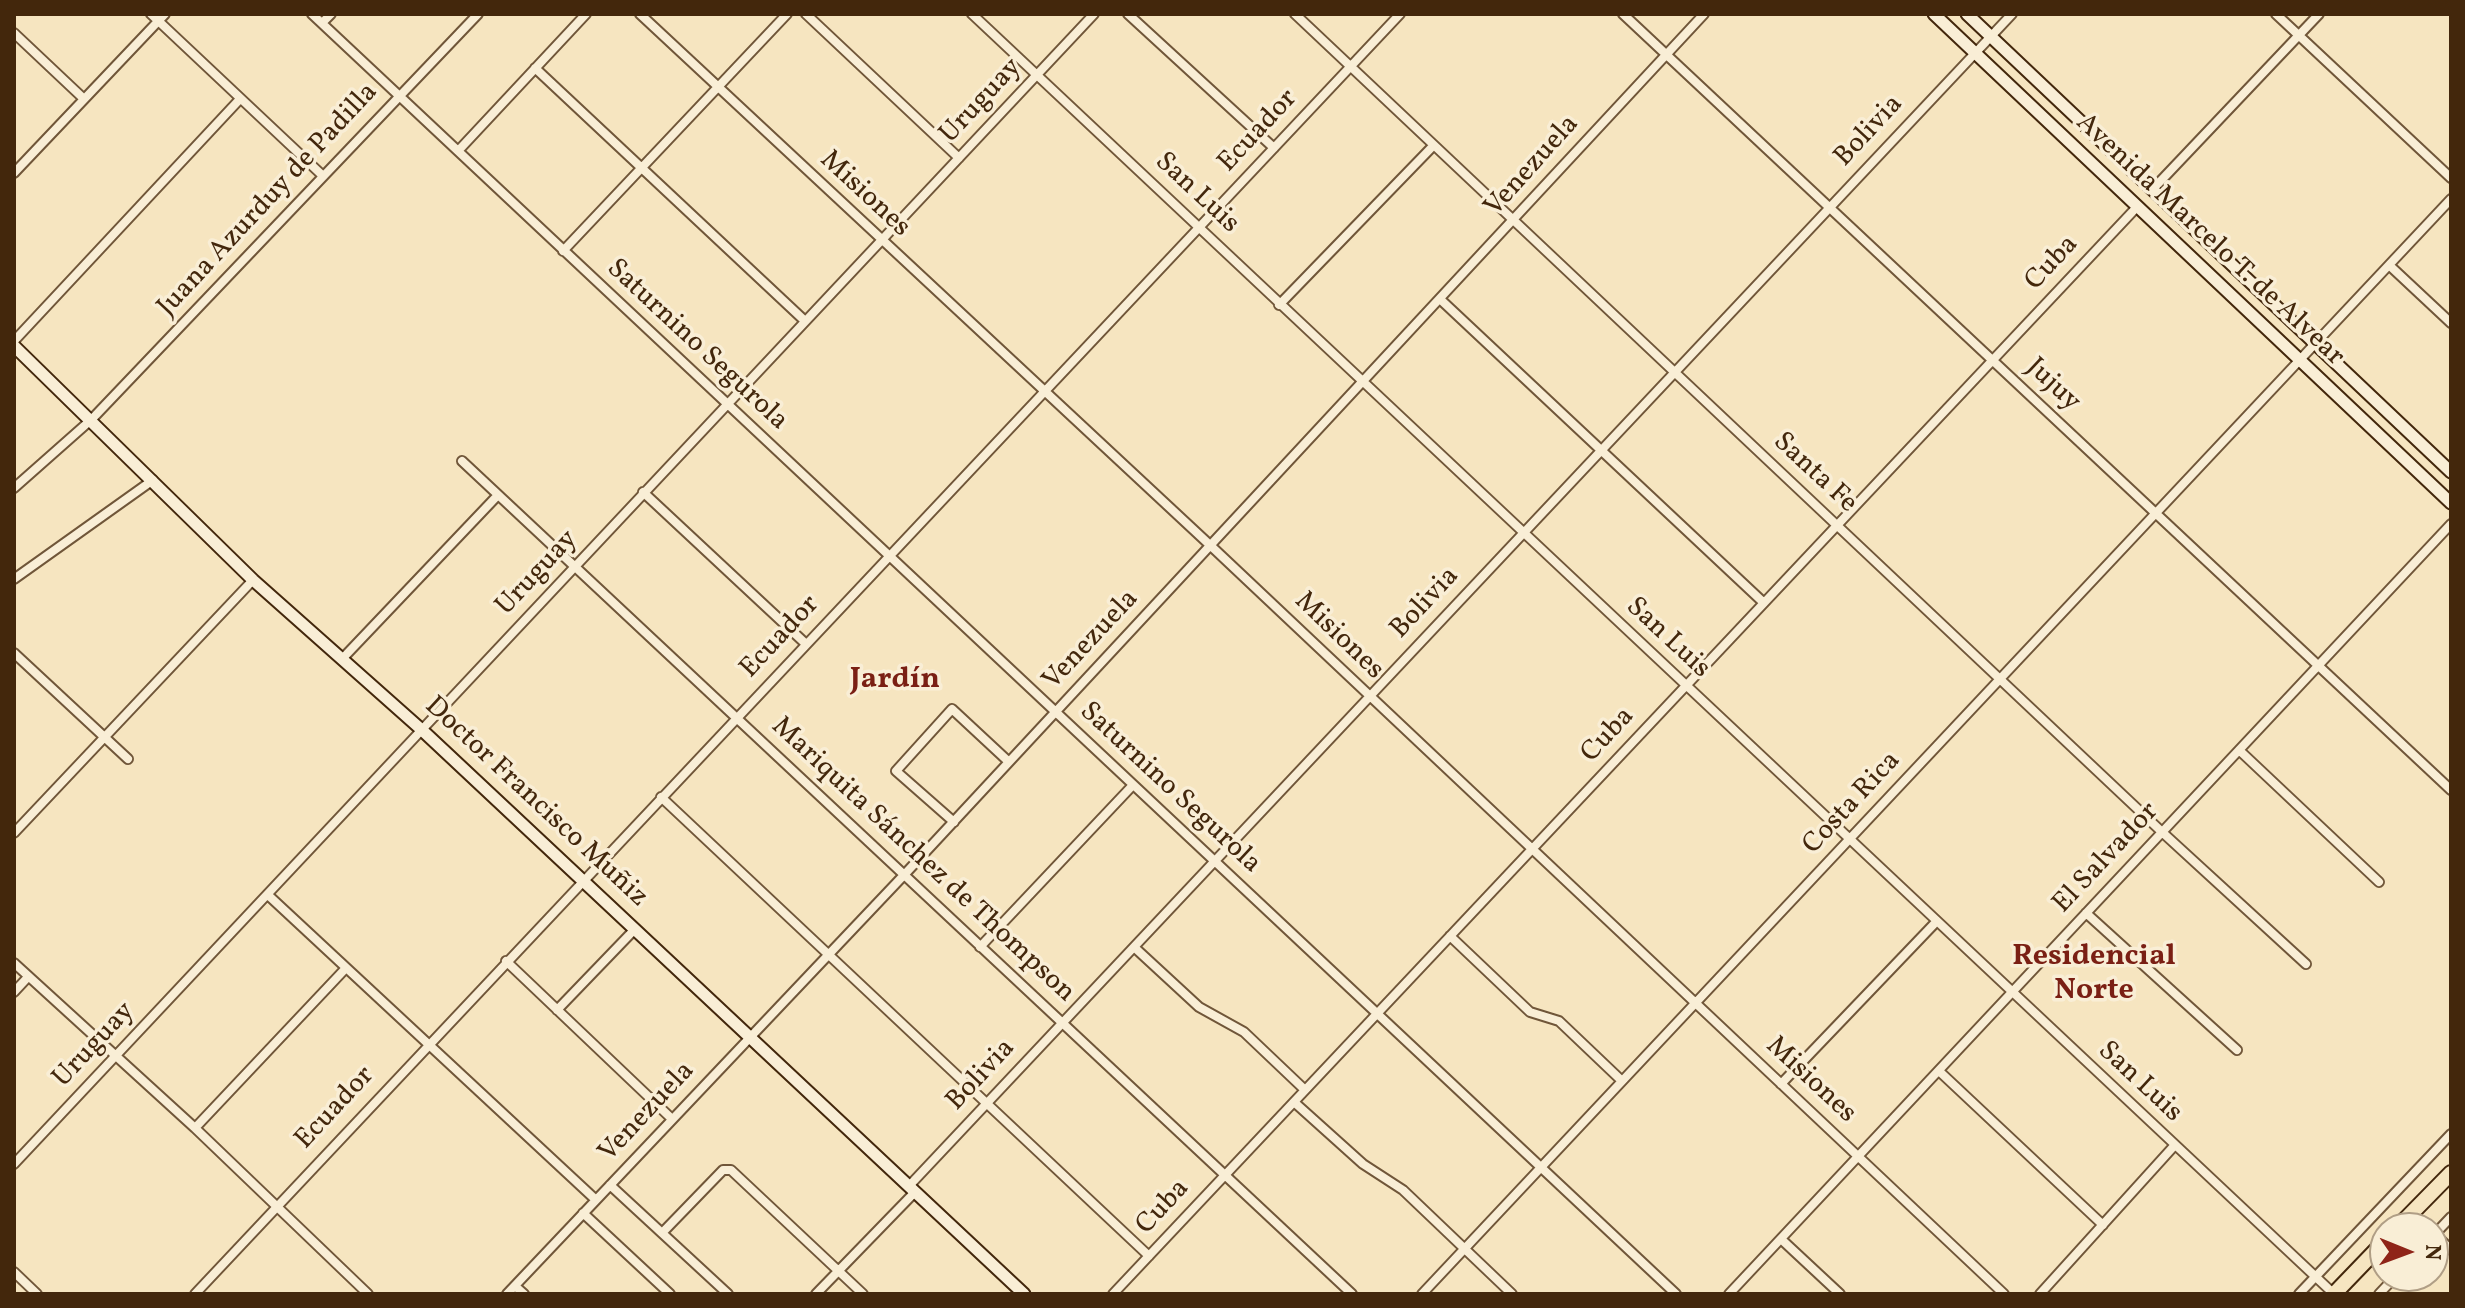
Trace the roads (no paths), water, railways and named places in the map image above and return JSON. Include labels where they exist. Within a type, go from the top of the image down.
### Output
[{"type":"highway","points":[[2413,1212],[2451,1173]]},
{"type":"highway","points":[[2334,1294],[2369,1258]]},
{"type":"main road","name":"Avenida Marcelo T. de Alvear","points":[[1934,14],[2451,503]]},
{"type":"main road","name":"Avenida Marcelo T. de Alvear","points":[[1967,14],[2451,472]]},
{"type":"main road","name":"Doctor Francisco Muñiz","points":[[14,343],[253,580],[423,731],[1024,1294]]},
{"type":"street","points":[[151,14],[162,18],[240,99],[322,175]]},
{"type":"street","name":"Saturnino Segurola","points":[[312,14],[1676,1294]]},
{"type":"street","points":[[322,23],[331,14]]},
{"type":"street","name":"Juana Azurduy de Padilla","points":[[14,488],[92,419],[478,14]]},
{"type":"street","points":[[458,151],[586,14]]},
{"type":"street","name":"Misiones","points":[[640,14],[1211,546],[1368,698],[2004,1294]]},
{"type":"street","points":[[563,251],[787,14]]},
{"type":"street","points":[[806,14],[959,158]]},
{"type":"street","name":"San Luis","points":[[972,14],[2334,1294]]},
{"type":"street","name":"Uruguay","points":[[14,1164],[1094,14]]},
{"type":"street","points":[[1128,14],[1274,148]]},
{"type":"street","name":"Santa Fe","points":[[1295,14],[2000,680],[2306,964]]},
{"type":"street","name":"Ecuador","points":[[195,1294],[1400,14]]},
{"type":"street","name":"Jujuy","points":[[1623,14],[2451,790]]},
{"type":"street","name":"Venezuela","points":[[507,1294],[954,822],[1704,14]]},
{"type":"street","name":"Bolivia","points":[[816,1294],[987,1103],[2012,14]]},
{"type":"street","points":[[2276,14],[2451,178]]},
{"type":"street","points":[[2153,189],[2319,14]]},
{"type":"street","points":[[14,173],[162,18]]},
{"type":"street","points":[[14,33],[84,99]]},
{"type":"street","points":[[535,68],[805,321]]},
{"type":"street","points":[[14,343],[240,99]]},
{"type":"street","points":[[1279,305],[1433,146]]},
{"type":"street","name":"Costa Rica","points":[[1422,1294],[2451,199]]},
{"type":"street","name":"Cuba","points":[[1113,1294],[2136,208]]},
{"type":"street","points":[[2389,265],[2451,323]]},
{"type":"street","points":[[1441,300],[1764,603]]},
{"type":"street","name":"Mariquita Sánchez de Thompson","points":[[462,461],[1352,1294]]},
{"type":"street","points":[[14,579],[153,480]]},
{"type":"street","points":[[643,492],[806,644]]},
{"type":"street","points":[[343,658],[498,495]]},
{"type":"street","name":"El Salvador","points":[[1729,1294],[2451,524]]},
{"type":"street","points":[[14,833],[253,580]]},
{"type":"street","points":[[14,653],[128,759]]},
{"type":"street","points":[[954,822],[896,771],[952,709],[1009,762]]},
{"type":"street","points":[[2239,750],[2379,882]]},
{"type":"street","points":[[980,947],[1133,785]]},
{"type":"street","points":[[661,797],[1149,1256]]},
{"type":"street","points":[[268,895],[596,1200]]},
{"type":"street","points":[[2086,913],[2237,1050]]},
{"type":"street","points":[[1781,1084],[1936,922]]},
{"type":"street","points":[[557,1010],[635,929]]},
{"type":"street","points":[[1450,936],[1530,1012],[1559,1021],[1622,1081]]},
{"type":"street","points":[[1134,947],[1199,1007],[1244,1032],[1305,1090]]},
{"type":"street","points":[[506,961],[672,1119]]},
{"type":"street","points":[[14,963],[117,1055],[368,1294]]},
{"type":"street","points":[[195,1128],[346,968]]},
{"type":"street","points":[[14,992],[28,977]]},
{"type":"street","points":[[1939,1071],[2103,1225]]},
{"type":"street","points":[[1294,1102],[1363,1164],[1403,1190],[1512,1294]]},
{"type":"street","points":[[2299,1294],[2451,1134]]},
{"type":"street","points":[[2040,1294],[2174,1146]]},
{"type":"street","points":[[662,1233],[723,1170],[731,1170],[863,1294]]},
{"type":"street","points":[[610,1185],[728,1294]]},
{"type":"street","points":[[583,1213],[670,1294]]},
{"type":"street","points":[[1781,1239],[1840,1294]]},
{"type":"street","points":[[14,1272],[37,1294]]},
{"type":"street","points":[[515,1286],[524,1294]]},
{"type":"district","name":"Jardín","points":[[895,681]]},
{"type":"district","name":"Residencial Norte","points":[[2094,975]]}]
